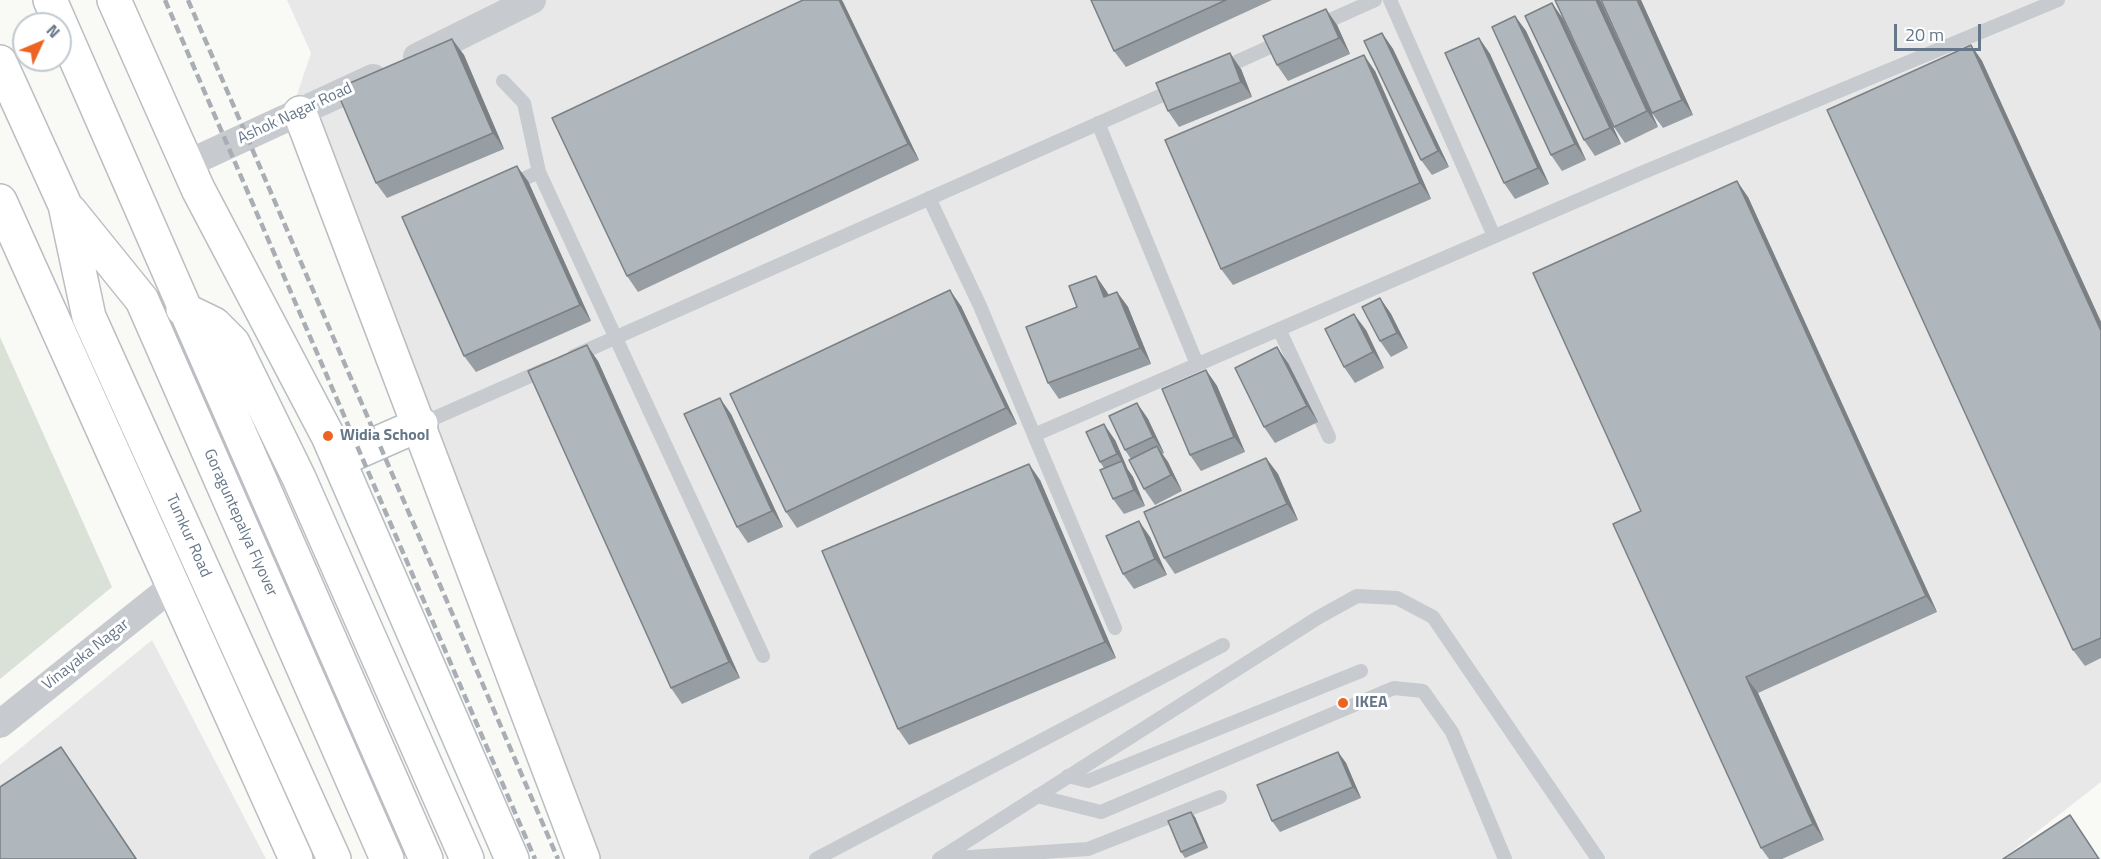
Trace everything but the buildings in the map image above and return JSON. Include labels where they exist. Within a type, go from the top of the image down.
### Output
[{"type":"main road","points":[[50,0],[183,309],[426,859]]},
{"type":"main road","points":[[114,0],[186,164],[339,460],[512,859]]},
{"type":"main road","points":[[0,62],[65,205]]},
{"type":"main road","points":[[300,113],[420,424],[583,859]]},
{"type":"main road","points":[[0,201],[296,859]]},
{"type":"main road","name":"Goraguntepalya Flyover","points":[[65,205],[142,300],[387,859]]},
{"type":"main road","name":"Tumkur Road","points":[[65,205],[89,317],[334,859]]},
{"type":"main road","points":[[183,309],[214,324],[233,343],[299,478],[467,859]]},
{"type":"main road","points":[[339,460],[420,424]]},
{"type":"street","name":"Ashok Nagar Road","points":[[186,164],[463,37],[532,0]]},
{"type":"street","name":"Vinayaka Nagar","points":[[0,724],[173,586]]},
{"type":"lane","points":[[420,424],[1375,0]]},
{"type":"lane","points":[[1390,0],[1494,236]]},
{"type":"lane","points":[[1034,435],[1494,236],[2058,0]]},
{"type":"lane","points":[[503,81],[524,104],[539,172],[614,339],[763,656]]},
{"type":"lane","points":[[1098,123],[1197,364]]},
{"type":"lane","points":[[496,191],[539,172]]},
{"type":"lane","points":[[929,198],[980,306],[1115,628]]},
{"type":"lane","points":[[1279,328],[1329,437]]},
{"type":"lane","points":[[939,859],[1319,617],[1357,596],[1397,598],[1433,617],[1598,859]]},
{"type":"lane","points":[[816,859],[1223,645]]},
{"type":"lane","points":[[1068,777],[1088,781],[1361,670]]},
{"type":"lane","points":[[1037,796],[1101,812],[1394,688],[1423,691],[1452,732],[1505,859]]},
{"type":"lane","points":[[939,859],[1090,854],[1220,797]]},
{"type":"shaded area","points":[[287,0],[2101,0],[2101,782],[2002,859],[600,859],[288,122],[311,53]]},
{"type":"shaded area","points":[[0,337],[112,587],[0,679]]},
{"type":"shaded area","points":[[152,640],[266,859],[0,859],[0,765]]},
{"type":"railway","points":[[165,0],[535,859]]},
{"type":"railway","points":[[188,0],[558,859]]},
{"type":"place","name":"Widia School","points":[[328,436]]},
{"type":"place","name":"IKEA","points":[[1343,703]]}]
